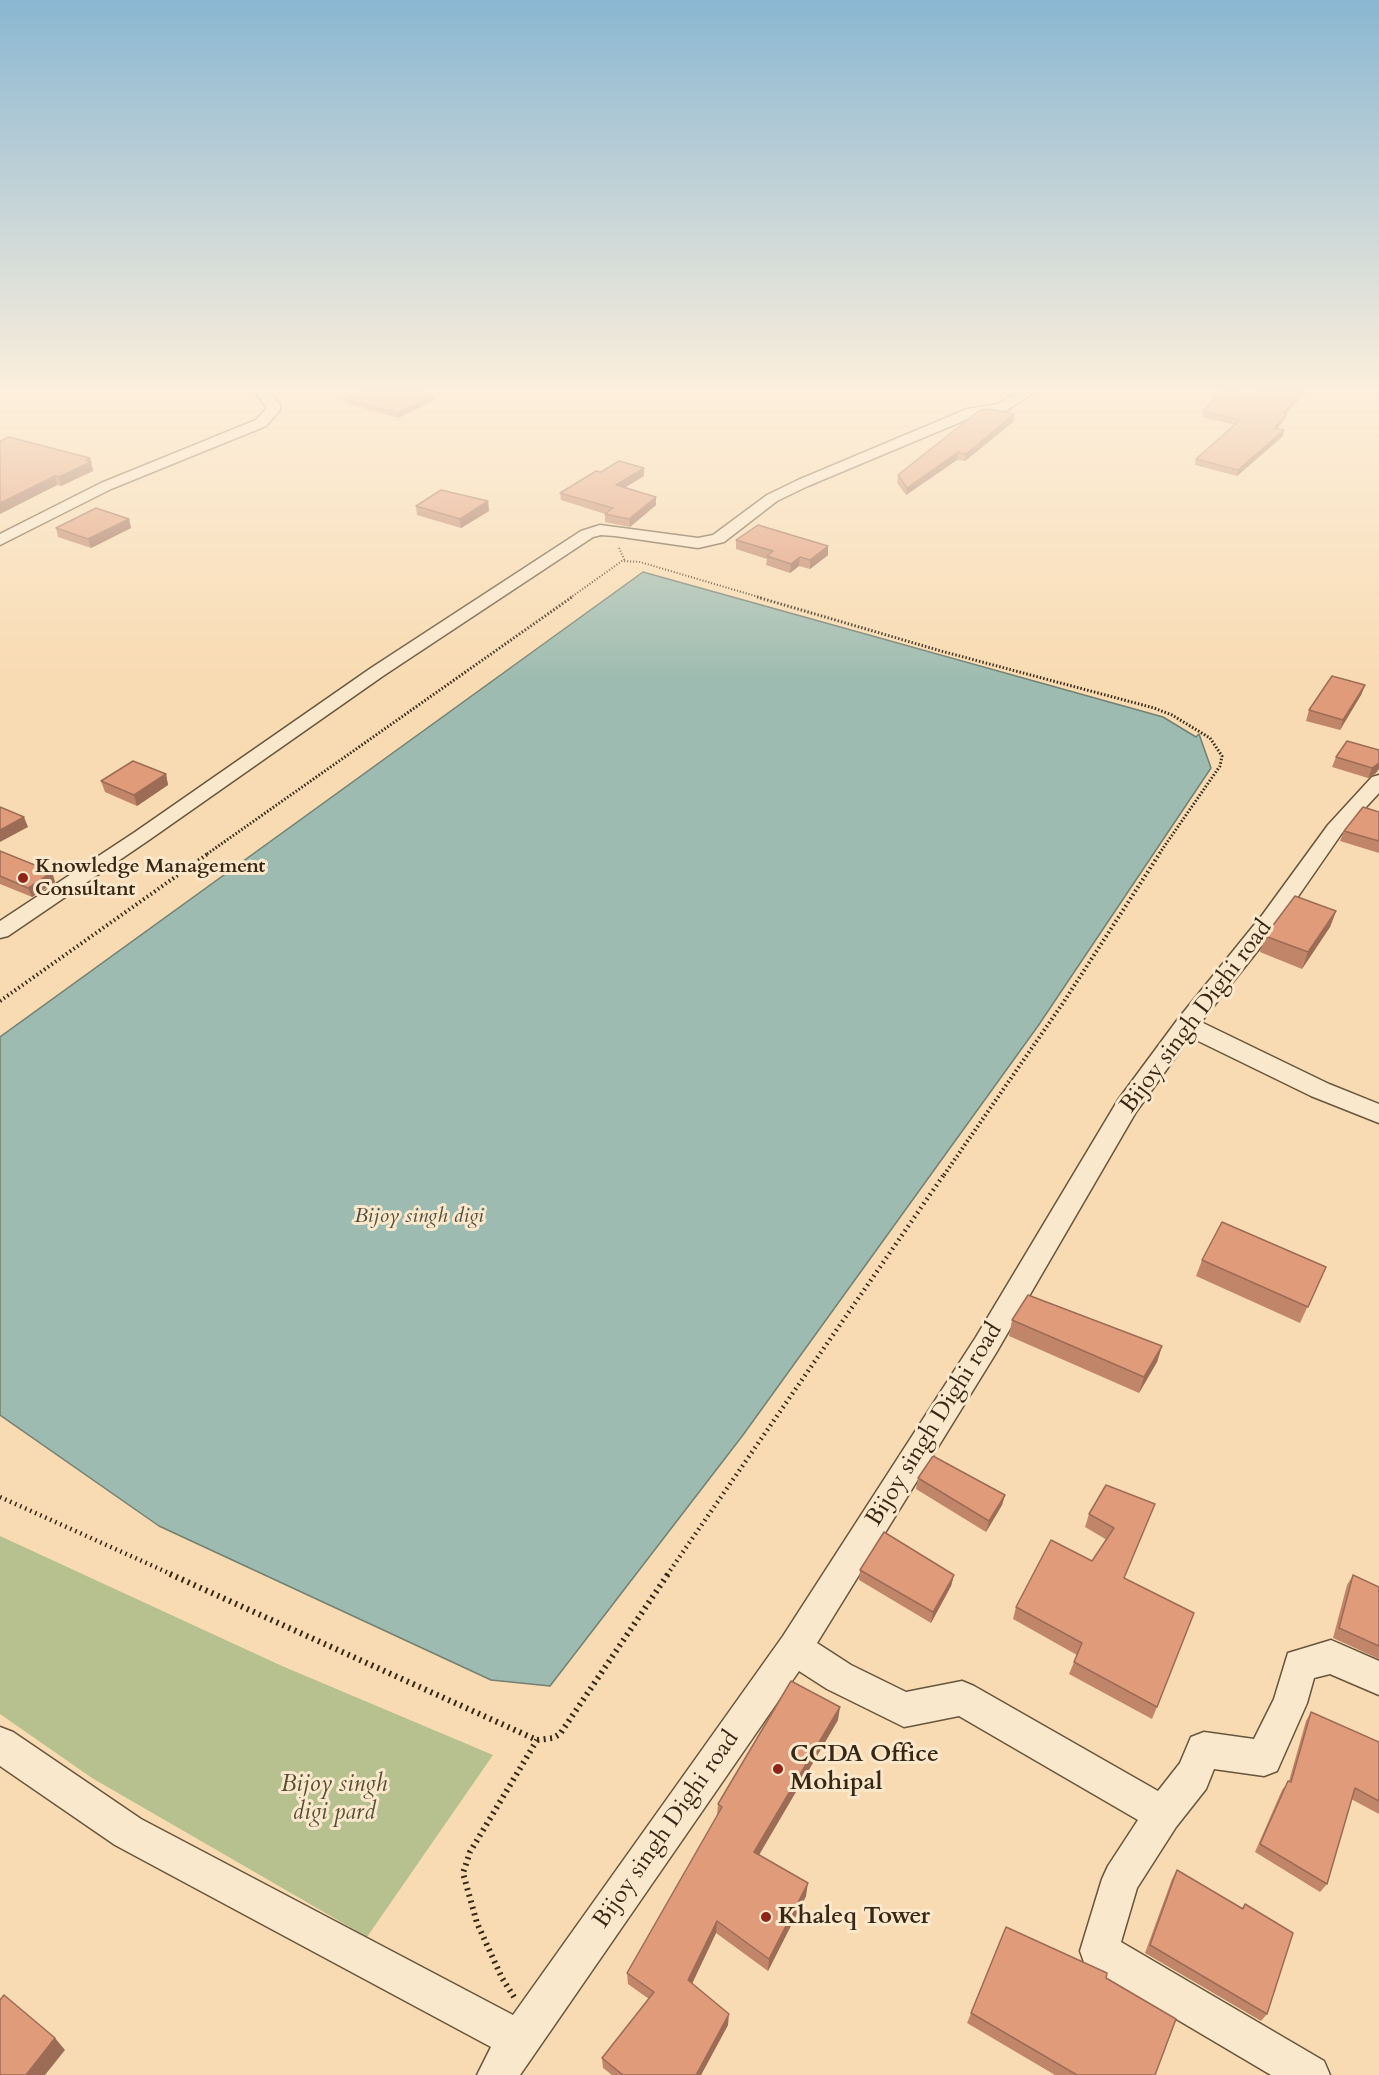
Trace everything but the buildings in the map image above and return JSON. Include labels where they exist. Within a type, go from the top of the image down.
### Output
[{"type":"street","points":[[0,540],[100,489]]},
{"type":"street","points":[[0,931],[142,836],[377,672],[586,534],[600,530],[615,531],[698,543],[718,539],[772,498],[791,489]]},
{"type":"street","name":"Bijoy singh Dighi road","points":[[497,2075],[795,1648],[986,1345],[1127,1106],[1186,1025],[1271,919],[1335,829],[1379,781]]},
{"type":"street","points":[[1186,1025],[1320,1090],[1379,1114]]},
{"type":"street","points":[[795,1648],[839,1677],[904,1710],[962,1698],[1163,1814]]},
{"type":"street","points":[[1310,2075],[1099,1951],[1121,1879],[1163,1814],[1193,1776],[1204,1750],[1264,1758],[1290,1703],[1300,1665],[1331,1657],[1379,1678]]},
{"type":"street","points":[[0,1745],[128,1832],[525,2032]]},
{"type":"path","points":[[0,1000],[622,561],[640,562],[664,568],[952,654],[1154,708],[1198,730],[1218,747],[1222,756],[1220,766],[1188,810],[1109,935],[950,1169],[583,1697],[560,1734],[554,1738],[537,1740],[0,1497]]},
{"type":"path","points":[[525,2032],[477,1923],[463,1873],[470,1851],[537,1740]]},
{"type":"green space","name":"Bijoy singh digi pard","points":[[0,1536],[282,1666],[493,1755],[367,1937],[92,1778],[0,1714]]},
{"type":"water","name":"Bijoy singh digi","points":[[643,572],[1163,717],[1196,737],[1199,734],[1211,768],[1038,1026],[743,1435],[550,1686],[491,1680],[159,1526],[0,1415],[0,1037]]},
{"type":"place","name":"Knowledge Management Consultant","points":[[23,878]]},
{"type":"place","name":"CCDA Office Mohipal","points":[[778,1769]]},
{"type":"place","name":"Khaleq Tower","points":[[766,1917]]}]
